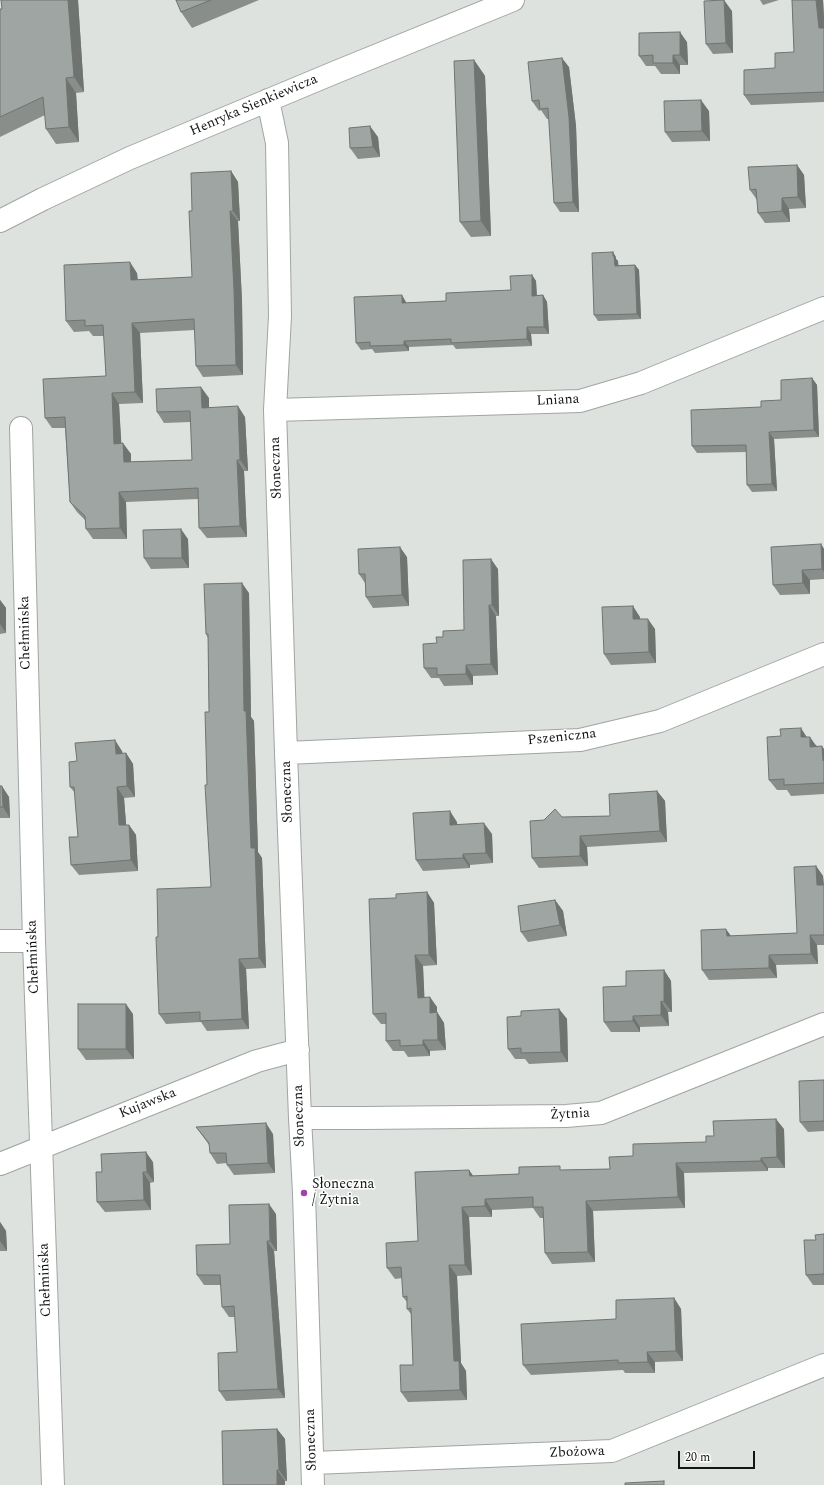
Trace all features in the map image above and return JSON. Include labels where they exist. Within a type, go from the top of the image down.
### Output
[{"type":"street","name":"Henryka Sienkiewicza","points":[[0,221],[130,158],[513,0]]},
{"type":"street","name":"Słoneczna","points":[[268,100],[277,143],[280,316],[276,410],[286,753],[304,1201],[313,1485]]},
{"type":"street","name":"Lniana","points":[[276,410],[580,401],[641,383],[824,308]]},
{"type":"street","name":"Chełmińska","points":[[22,428],[34,941],[53,1485]]},
{"type":"street","name":"Pszeniczna","points":[[286,753],[580,740],[660,721],[824,654]]},
{"type":"street","points":[[0,942],[34,941]]},
{"type":"street","name":"Żytnia","points":[[300,1118],[550,1116],[601,1113],[824,1024]]},
{"type":"street","name":"Kujawska","points":[[0,1164],[257,1061],[298,1050]]},
{"type":"street","name":"Zbożowa","points":[[313,1463],[612,1451],[824,1364]]},
{"type":"building","points":[[1,0],[68,0],[74,77],[66,78],[69,127],[46,129],[43,97],[0,117]]},
{"type":"building","points":[[176,0],[211,0],[181,12]]},
{"type":"building","points":[[724,0],[726,43],[706,44],[704,1]]},
{"type":"building","points":[[792,0],[816,0],[819,28],[824,28],[824,92],[744,95],[744,70],[775,68],[775,53],[794,52]]},
{"type":"building","points":[[680,32],[680,55],[673,55],[673,63],[653,63],[653,55],[639,56],[639,33]]},
{"type":"building","points":[[562,58],[569,117],[573,202],[554,203],[548,108],[540,109],[539,100],[532,101],[528,62]]},
{"type":"building","points":[[474,60],[481,221],[460,222],[454,61]]},
{"type":"building","points":[[701,100],[702,131],[665,132],[664,101]]},
{"type":"building","points":[[370,126],[373,147],[350,148],[349,128]]},
{"type":"building","points":[[797,165],[798,197],[782,198],[782,211],[758,213],[756,189],[750,190],[748,167]]},
{"type":"building","points":[[231,171],[233,211],[230,211],[236,365],[196,366],[194,319],[132,323],[135,392],[112,393],[114,444],[123,443],[124,462],[192,460],[190,411],[157,412],[156,389],[201,387],[202,408],[238,406],[240,460],[237,460],[240,526],[199,528],[198,488],[119,492],[120,528],[86,529],[85,516],[70,502],[65,417],[45,418],[43,379],[106,376],[103,325],[85,326],[85,320],[66,321],[64,265],[130,262],[131,280],[192,277],[189,211],[192,211],[191,173]]},
{"type":"building","points":[[613,252],[615,266],[635,265],[637,314],[594,315],[592,253]]},
{"type":"building","points":[[532,275],[532,296],[543,295],[544,327],[527,327],[527,339],[451,343],[451,339],[404,341],[404,345],[370,346],[370,342],[356,343],[354,297],[402,295],[402,303],[446,301],[446,293],[511,290],[510,276]]},
{"type":"building","points":[[812,378],[814,430],[769,432],[772,484],[747,485],[746,445],[692,446],[691,410],[761,407],[761,401],[781,400],[781,380]]},
{"type":"building","points":[[181,529],[182,558],[144,558],[143,530]]},
{"type":"building","points":[[821,544],[822,569],[802,570],[803,583],[773,585],[771,547]]},
{"type":"building","points":[[400,547],[402,595],[366,597],[365,574],[359,574],[358,549]]},
{"type":"building","points":[[491,559],[492,605],[489,605],[491,664],[466,665],[466,674],[437,675],[437,668],[424,668],[423,644],[437,643],[436,637],[443,637],[443,631],[464,630],[463,560]]},
{"type":"building","points":[[242,583],[244,711],[246,711],[251,848],[255,848],[259,958],[239,959],[242,1019],[200,1021],[200,1012],[159,1014],[156,937],[158,937],[157,889],[211,887],[205,785],[207,785],[205,712],[209,712],[208,634],[206,634],[204,584]]},
{"type":"building","points":[[633,606],[633,619],[648,619],[649,652],[604,654],[602,607]]},
{"type":"building","points":[[801,728],[801,737],[810,737],[810,747],[822,746],[823,761],[824,760],[824,783],[784,785],[784,779],[769,780],[767,737],[781,736],[780,729]]},
{"type":"building","points":[[115,740],[116,754],[126,753],[127,786],[117,787],[119,825],[129,825],[131,860],[71,865],[69,837],[78,837],[74,787],[70,787],[69,762],[77,761],[75,743]]},
{"type":"building","points":[[0,786],[2,786],[3,807],[0,807]]},
{"type":"building","points":[[657,791],[660,831],[580,836],[580,856],[532,858],[530,821],[544,820],[555,809],[562,817],[610,816],[609,794]]},
{"type":"building","points":[[450,811],[450,825],[484,823],[486,853],[463,854],[463,858],[416,860],[413,813]]},
{"type":"building","points":[[816,866],[817,885],[824,885],[824,935],[810,935],[811,954],[769,955],[769,968],[702,970],[701,930],[726,929],[727,936],[797,933],[794,867]]},
{"type":"building","points":[[427,892],[429,955],[415,955],[418,998],[430,997],[430,1013],[437,1012],[438,1040],[423,1040],[423,1045],[400,1046],[400,1040],[386,1041],[386,1013],[373,1014],[369,899],[396,898],[396,894]]},
{"type":"building","points":[[555,900],[560,925],[521,932],[518,906]]},
{"type":"building","points":[[664,970],[664,1002],[661,1001],[661,1015],[633,1016],[633,1021],[604,1022],[603,987],[626,986],[626,971]]},
{"type":"building","points":[[78,1004],[126,1004],[126,1049],[78,1049]]},
{"type":"building","points":[[559,1009],[561,1052],[521,1053],[521,1048],[508,1049],[507,1017],[521,1016],[521,1011]]},
{"type":"building","points":[[824,1080],[824,1121],[800,1122],[799,1081]]},
{"type":"building","points":[[776,1119],[777,1157],[761,1158],[761,1161],[676,1163],[678,1197],[586,1201],[588,1252],[545,1253],[543,1207],[533,1207],[533,1197],[485,1199],[485,1206],[462,1207],[465,1265],[449,1265],[454,1361],[459,1361],[460,1390],[401,1392],[400,1365],[413,1365],[411,1308],[407,1309],[407,1296],[403,1297],[401,1267],[387,1268],[386,1243],[418,1241],[415,1172],[469,1170],[470,1176],[519,1174],[519,1167],[560,1166],[560,1170],[610,1169],[609,1157],[633,1156],[633,1144],[706,1142],[706,1136],[714,1136],[713,1121]]},
{"type":"building","points":[[266,1123],[268,1163],[227,1165],[226,1153],[210,1153],[209,1143],[196,1127]]},
{"type":"building","points":[[146,1152],[147,1172],[143,1172],[144,1200],[97,1202],[96,1172],[102,1172],[101,1154]]},
{"type":"building","points":[[269,1204],[270,1241],[267,1241],[278,1389],[219,1391],[218,1353],[237,1352],[234,1306],[222,1307],[220,1275],[197,1275],[196,1245],[230,1244],[229,1205]]},
{"type":"building","points":[[824,1234],[824,1274],[806,1275],[804,1240],[816,1240],[815,1235]]},
{"type":"building","points":[[674,1298],[676,1351],[647,1352],[648,1362],[618,1363],[618,1360],[523,1365],[521,1324],[616,1319],[616,1300]]},
{"type":"building","points":[[277,1429],[279,1470],[277,1470],[277,1485],[223,1485],[222,1431]]},
{"type":"building","points":[[664,1481],[664,1485],[625,1485],[625,1483]]},
{"type":"place","name":"Słoneczna / Żytnia","points":[[304,1193]]}]
